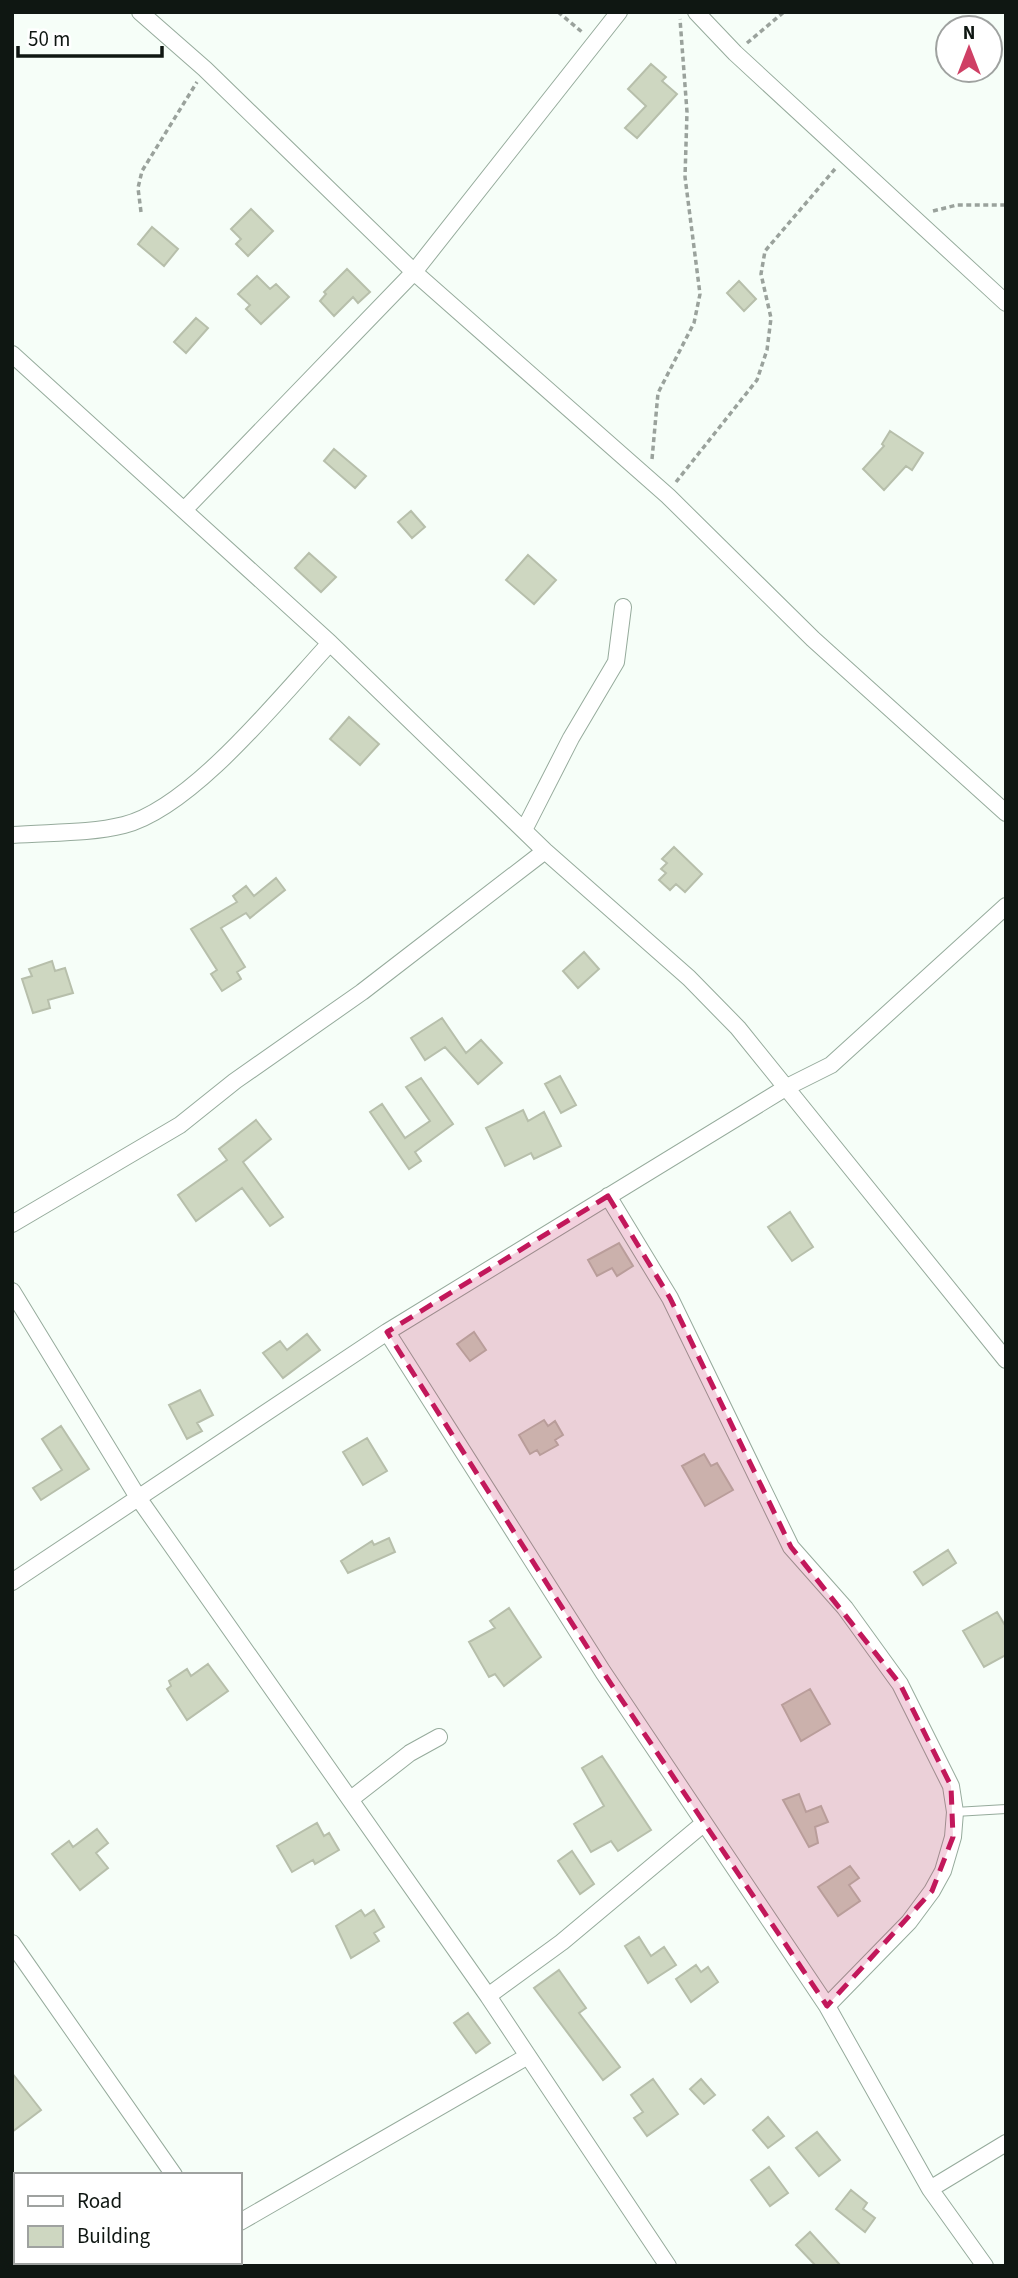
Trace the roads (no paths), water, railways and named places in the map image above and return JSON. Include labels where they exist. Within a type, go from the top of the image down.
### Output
[{"type":"street","points":[[140,12],[205,69],[414,272],[668,496],[813,639],[1006,813]]},
{"type":"street","points":[[185,509],[414,272],[619,12]]},
{"type":"street","points":[[696,12],[734,53],[1006,303]]},
{"type":"street","points":[[12,354],[330,643],[545,851],[689,978],[738,1028],[788,1087],[1006,1360]]},
{"type":"street","points":[[524,830],[565,748],[616,662],[623,607]]},
{"type":"street","points":[[12,835],[111,827],[152,814],[174,800],[213,765],[330,643]]},
{"type":"street","points":[[12,1224],[180,1125],[234,1081],[362,992],[545,851]]},
{"type":"street","points":[[12,1582],[387,1332],[788,1087],[831,1065],[1006,906]]},
{"type":"street","points":[[608,1196],[670,1298],[791,1547],[845,1608],[900,1684],[951,1786],[956,1812],[953,1837],[943,1871],[932,1891],[900,1931],[827,2006]]},
{"type":"street","points":[[12,1291],[139,1499],[488,1996],[668,2266]]},
{"type":"street","points":[[387,1332],[603,1672],[827,2006],[930,2189],[985,2266]]},
{"type":"street","points":[[351,1799],[410,1753],[439,1737]]},
{"type":"street","points":[[488,1996],[562,1942],[704,1824]]},
{"type":"street","points":[[12,1943],[173,2173]]},
{"type":"street","points":[[242,2221],[528,2056]]},
{"type":"street","points":[[930,2189],[1006,2143]]},
{"type":"lane","points":[[956,1812],[1006,1809]]}]
